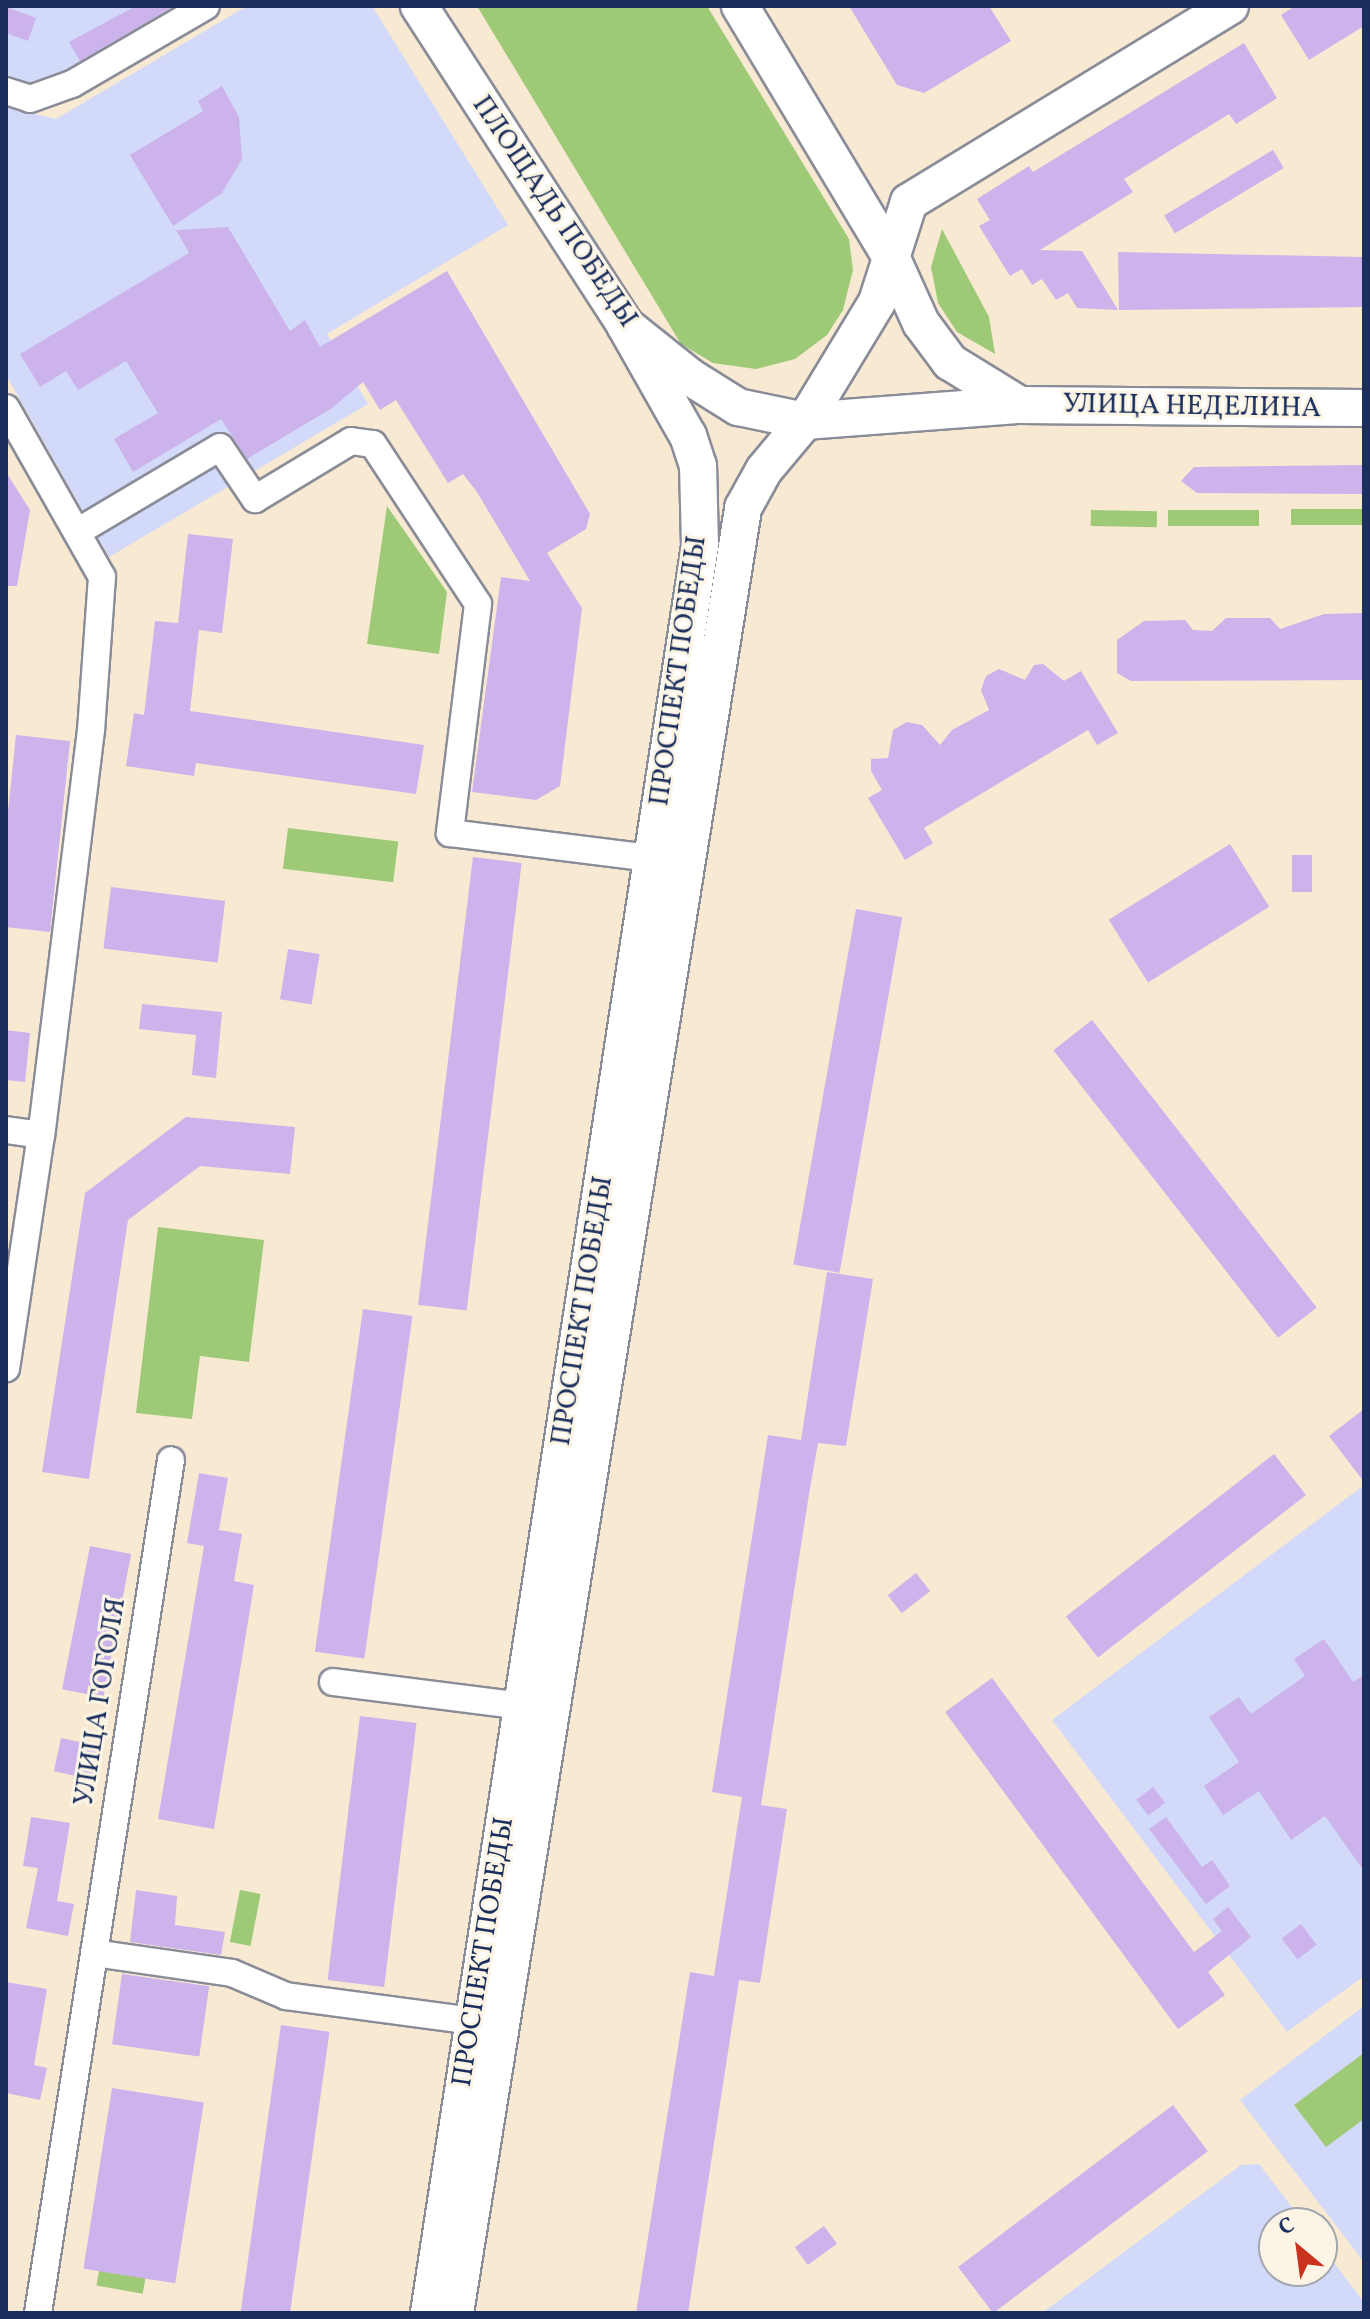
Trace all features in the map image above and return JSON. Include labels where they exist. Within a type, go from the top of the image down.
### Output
[{"type":"main road","name":"ПЛОЩАДЬ ПОБЕДЫ","points":[[419,6],[625,325],[738,407],[805,421],[1020,405]]},
{"type":"main road","points":[[740,6],[893,261],[921,323],[950,362],[1020,405]]},
{"type":"main road","points":[[805,421],[877,302],[893,261],[909,202],[1230,6]]},
{"type":"main road","name":"ПРОСПЕКТ ПОБЕДЫ","points":[[429,2313],[700,546],[700,493],[688,436],[625,325]]},
{"type":"main road","name":"УЛИЦА НЕДЕЛИНА","points":[[1020,405],[1364,408]]},
{"type":"main road","name":"ПРОСПЕКТ ПОБЕДЫ","points":[[455,2313],[701,794],[733,551],[743,508],[764,470],[805,421]]},
{"type":"street","points":[[6,91],[30,99],[72,84],[206,6]]},
{"type":"street","points":[[6,408],[102,577],[91,730],[41,1135],[6,1362]]},
{"type":"street","points":[[77,532],[220,447],[255,499],[351,441],[373,444],[478,604],[450,833],[652,858]]},
{"type":"street","points":[[6,1130],[41,1135]]},
{"type":"street","name":"УЛИЦА ГОГОЛЯ","points":[[38,2313],[171,1460]]},
{"type":"street","points":[[333,1682],[522,1706]]},
{"type":"street","points":[[94,1953],[232,1973],[286,1996],[474,2021]]},
{"type":"shaded area","points":[[6,6],[195,6],[77,74],[32,85],[6,77]]},
{"type":"shaded area","points":[[247,6],[372,6],[508,225],[327,334],[368,404],[109,557],[6,375],[6,107],[56,119]]},
{"type":"shaded area","points":[[1364,1485],[1364,1976],[1287,2032],[1052,1720]]},
{"type":"shaded area","points":[[1364,2006],[1364,2262],[1338,2228],[1338,2207],[1322,2207],[1240,2100]]},
{"type":"shaded area","points":[[1259,2164],[1292,2207],[1258,2207],[1258,2287],[1338,2287],[1338,2268],[1364,2302],[1364,2313],[1042,2313],[1241,2165]]},
{"type":"green space","points":[[477,6],[707,6],[849,239],[853,270],[843,310],[827,335],[795,359],[756,369],[713,363],[681,344]]},
{"type":"green space","points":[[942,229],[989,317],[995,354],[957,332],[938,303],[931,267]]},
{"type":"green space","points":[[387,506],[447,592],[439,654],[367,644]]},
{"type":"green space","points":[[1291,509],[1364,509],[1364,525],[1291,525]]},
{"type":"green space","points":[[1091,510],[1157,511],[1157,527],[1091,526]]},
{"type":"green space","points":[[1168,510],[1259,510],[1259,526],[1168,526]]},
{"type":"green space","points":[[288,828],[398,842],[393,882],[283,869]]},
{"type":"green space","points":[[158,1227],[264,1240],[249,1362],[200,1356],[192,1419],[136,1413]]},
{"type":"green space","points":[[240,1890],[261,1894],[251,1946],[230,1942]]},
{"type":"green space","points":[[1364,2053],[1364,2119],[1326,2147],[1294,2105]]},
{"type":"green space","points":[[102,2254],[148,2262],[143,2294],[96,2286]]},
{"type":"building","points":[[136,6],[174,6],[80,61],[69,42]]},
{"type":"building","points":[[849,6],[989,6],[1011,41],[924,93],[897,85]]},
{"type":"building","points":[[1295,6],[1364,6],[1364,26],[1309,60],[1281,15]]},
{"type":"building","points":[[6,7],[36,18],[28,41],[6,33]]},
{"type":"building","points":[[1244,43],[1277,98],[1236,124],[1229,114],[1124,179],[1133,192],[1040,250],[1082,251],[1118,310],[1077,308],[1068,293],[1056,300],[1042,279],[1032,285],[1022,269],[1010,276],[979,226],[990,220],[977,199],[1029,166],[1033,172]]},
{"type":"building","points":[[222,86],[239,117],[242,159],[222,193],[173,226],[130,155],[203,111],[198,101]]},
{"type":"building","points":[[1273,150],[1284,168],[1175,233],[1164,215]]},
{"type":"building","points":[[228,227],[290,331],[305,320],[320,347],[447,271],[590,514],[586,529],[547,553],[582,608],[560,786],[536,800],[472,792],[501,577],[530,581],[477,492],[463,474],[448,483],[396,400],[380,410],[363,382],[332,408],[247,459],[221,419],[133,472],[114,439],[158,413],[126,361],[78,390],[66,371],[40,387],[20,354],[189,253],[176,230]]},
{"type":"building","points":[[1118,252],[1364,257],[1364,307],[1119,310]]},
{"type":"building","points":[[1364,465],[1364,494],[1197,493],[1181,481],[1194,467]]},
{"type":"building","points":[[6,472],[30,510],[17,586],[6,586]]},
{"type":"building","points":[[188,534],[233,539],[222,633],[199,630],[190,711],[424,745],[416,794],[196,763],[194,776],[126,766],[134,713],[144,715],[155,621],[178,623]]},
{"type":"building","points":[[1364,613],[1364,680],[1131,681],[1117,673],[1117,640],[1144,621],[1185,620],[1193,630],[1212,631],[1226,618],[1270,618],[1280,629],[1324,614]]},
{"type":"building","points":[[1043,664],[1064,681],[1081,671],[1118,733],[1097,745],[1088,730],[924,828],[933,843],[905,860],[868,798],[882,790],[871,771],[871,759],[888,758],[893,730],[907,722],[922,725],[940,745],[952,730],[989,710],[981,690],[986,676],[999,669],[1025,680],[1034,665]]},
{"type":"building","points":[[16,735],[70,741],[50,932],[6,927],[6,831]]},
{"type":"building","points":[[1230,844],[1269,907],[1148,983],[1109,920]]},
{"type":"building","points":[[1292,855],[1312,855],[1312,892],[1292,892]]},
{"type":"building","points":[[473,857],[522,863],[467,1311],[418,1305]]},
{"type":"building","points":[[111,887],[225,901],[218,963],[103,949]]},
{"type":"building","points":[[856,909],[902,917],[840,1273],[793,1265]]},
{"type":"building","points":[[288,949],[320,954],[312,1004],[280,999]]},
{"type":"building","points":[[142,1004],[222,1012],[216,1078],[192,1075],[196,1035],[139,1029]]},
{"type":"building","points":[[1092,1020],[1317,1308],[1278,1338],[1053,1050]]},
{"type":"building","points":[[6,1030],[30,1033],[25,1082],[6,1080]]},
{"type":"building","points":[[186,1117],[295,1127],[290,1174],[200,1166],[128,1220],[89,1479],[42,1472],[85,1193]]},
{"type":"building","points":[[827,1272],[873,1279],[846,1446],[818,1443],[809,1494],[761,1805],[787,1809],[760,1983],[739,1980],[688,2313],[636,2313],[690,1972],[714,1976],[742,1797],[712,1792],[768,1435],[801,1440]]},
{"type":"building","points":[[363,1309],[413,1316],[364,1659],[315,1652]]},
{"type":"building","points":[[1364,1409],[1364,1482],[1329,1436]]},
{"type":"building","points":[[1274,1454],[1306,1495],[1098,1658],[1066,1617]]},
{"type":"building","points":[[199,1473],[228,1478],[219,1530],[242,1534],[234,1581],[254,1585],[214,1829],[158,1819],[204,1546],[187,1543]]},
{"type":"building","points":[[90,1546],[131,1554],[103,1697],[62,1689]]},
{"type":"building","points":[[916,1573],[930,1591],[902,1613],[888,1595]]},
{"type":"building","points":[[1324,1639],[1353,1682],[1364,1675],[1364,1871],[1325,1816],[1291,1840],[1259,1791],[1223,1815],[1204,1786],[1239,1762],[1209,1717],[1239,1697],[1251,1714],[1305,1676],[1294,1659]]},
{"type":"building","points":[[992,1678],[1194,1952],[1222,1931],[1213,1919],[1228,1907],[1251,1937],[1208,1972],[1225,1995],[1178,2029],[945,1712]]},
{"type":"building","points":[[360,1716],[417,1723],[384,1987],[328,1980]]},
{"type":"building","points":[[61,1738],[102,1747],[95,1780],[54,1771]]},
{"type":"building","points":[[1153,1787],[1165,1803],[1148,1816],[1136,1800]]},
{"type":"building","points":[[31,1817],[70,1823],[57,1901],[74,1904],[68,1936],[26,1928],[38,1868],[23,1866]]},
{"type":"building","points":[[1166,1817],[1202,1867],[1212,1860],[1230,1886],[1206,1904],[1149,1829]]},
{"type":"building","points":[[136,1890],[177,1896],[175,1925],[225,1932],[221,1955],[130,1942]]},
{"type":"building","points":[[1301,1924],[1317,1945],[1297,1959],[1282,1938]]},
{"type":"building","points":[[122,1974],[209,1986],[199,2057],[112,2044]]},
{"type":"building","points":[[6,1982],[47,1989],[34,2065],[47,2068],[40,2100],[6,2093]]},
{"type":"building","points":[[281,2025],[330,2032],[290,2313],[241,2313]]},
{"type":"building","points":[[112,2088],[204,2103],[175,2283],[83,2269]]},
{"type":"building","points":[[1173,2105],[1208,2151],[993,2313],[958,2267]]},
{"type":"building","points":[[824,2226],[837,2244],[808,2265],[795,2247]]}]
